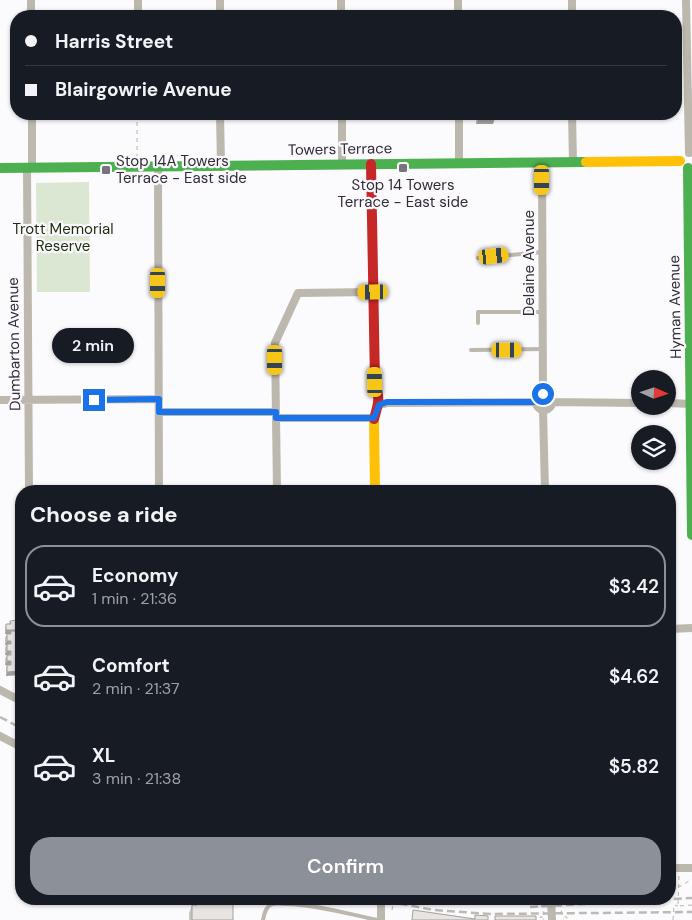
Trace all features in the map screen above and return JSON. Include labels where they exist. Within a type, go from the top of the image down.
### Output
[{"type":"street","points":[[686,0],[690,154],[682,156],[680,160],[683,167],[690,167]]},
{"type":"street","name":"Dumbarton Avenue","points":[[29,485],[29,167],[32,120]]},
{"type":"street","points":[[220,120],[221,166]]},
{"type":"street","points":[[342,120],[342,164]]},
{"type":"street","points":[[459,120],[459,163]]},
{"type":"street","points":[[572,120],[573,162]]},
{"type":"street","name":"Towers Terrace","points":[[0,168],[680,160]]},
{"type":"street","name":"Delaine Avenue","points":[[542,162],[543,394]]},
{"type":"street","points":[[371,164],[375,382],[379,405],[374,418],[375,485]]},
{"type":"street","points":[[158,166],[159,485]]},
{"type":"street","name":"Hyman Avenue","points":[[690,167],[692,535]]},
{"type":"street","points":[[277,485],[275,343],[298,293],[373,292]]},
{"type":"street","points":[[536,402],[538,397],[543,394],[548,396],[551,402]]},
{"type":"street","points":[[0,400],[159,399]]},
{"type":"street","points":[[379,405],[387,402],[536,402]]},
{"type":"street","points":[[536,402],[543,410],[545,485]]},
{"type":"street","points":[[551,402],[631,403]]},
{"type":"street","points":[[543,410],[549,407],[551,402]]},
{"type":"street","points":[[676,404],[691,404]]},
{"type":"street","points":[[159,412],[374,418]]},
{"type":"street","points":[[676,628],[692,628]]},
{"type":"street","points":[[0,690],[15,698]]},
{"type":"street","points":[[0,736],[15,744]]},
{"type":"street","points":[[679,868],[692,868]]},
{"type":"street","points":[[379,920],[380,905]]},
{"type":"street","points":[[551,905],[552,920]]},
{"type":"lane","points":[[478,258],[543,252]]},
{"type":"lane","points":[[478,322],[478,312],[543,312]]},
{"type":"lane","points":[[471,350],[543,349]]},
{"type":"lane","points":[[263,920],[266,910],[270,905]]},
{"type":"lane","points":[[302,905],[379,920]]},
{"type":"path","points":[[137,120],[137,166]]},
{"type":"path","points":[[678,906],[679,868]]},
{"type":"path","points":[[676,887],[692,879]]},
{"type":"path","points":[[392,910],[393,905]]},
{"type":"path","points":[[541,905],[544,917],[540,919],[545,920]]},
{"type":"path","points":[[560,905],[563,917],[567,917],[567,919],[563,919]]},
{"type":"path","points":[[673,920],[674,905],[692,905]]},
{"type":"green space","name":"Trott Memorial Reserve","points":[[89,182],[90,292],[37,292],[36,183]]},
{"type":"building","points":[[15,620],[15,630],[6,630],[6,624],[11,624],[10,621]]},
{"type":"building","points":[[11,631],[15,631],[15,671],[7,672],[7,665],[11,665],[11,661],[7,661],[7,655],[11,655],[11,651],[7,651],[7,644],[11,644],[11,641],[7,641],[7,634],[11,634]]},
{"type":"building","points":[[192,905],[233,905],[233,920],[192,920]]},
{"type":"building","points":[[413,910],[475,919],[475,915],[488,916],[488,920],[412,920]]},
{"type":"building","points":[[495,916],[536,916],[536,920],[495,920]]},
{"type":"railway","points":[[0,717],[15,725]]},
{"type":"railway","points":[[676,899],[692,898]]},
{"type":"railway","points":[[408,905],[434,910],[490,914],[692,912]]},
{"type":"railway","points":[[530,907],[566,905]]},
{"type":"traffic: fast","points":[[0,168],[586,162]]},
{"type":"traffic: fast","points":[[688,168],[692,535]]},
{"type":"traffic: slow","points":[[586,162],[680,161]]},
{"type":"traffic: slow","points":[[374,419],[375,485]]},
{"type":"traffic: jam","points":[[371,164],[375,382],[378,393],[374,419]]},
{"type":"place","name":"Stop 14 Towers Terrace - East side","points":[[403,168]]},
{"type":"place","name":"Stop 14A Towers Terrace - East side","points":[[106,170]]},
{"type":"route","points":[[94,400],[159,399],[159,412],[276,412],[276,418],[374,418],[379,405],[387,402],[536,402],[538,397],[543,394]]}]
